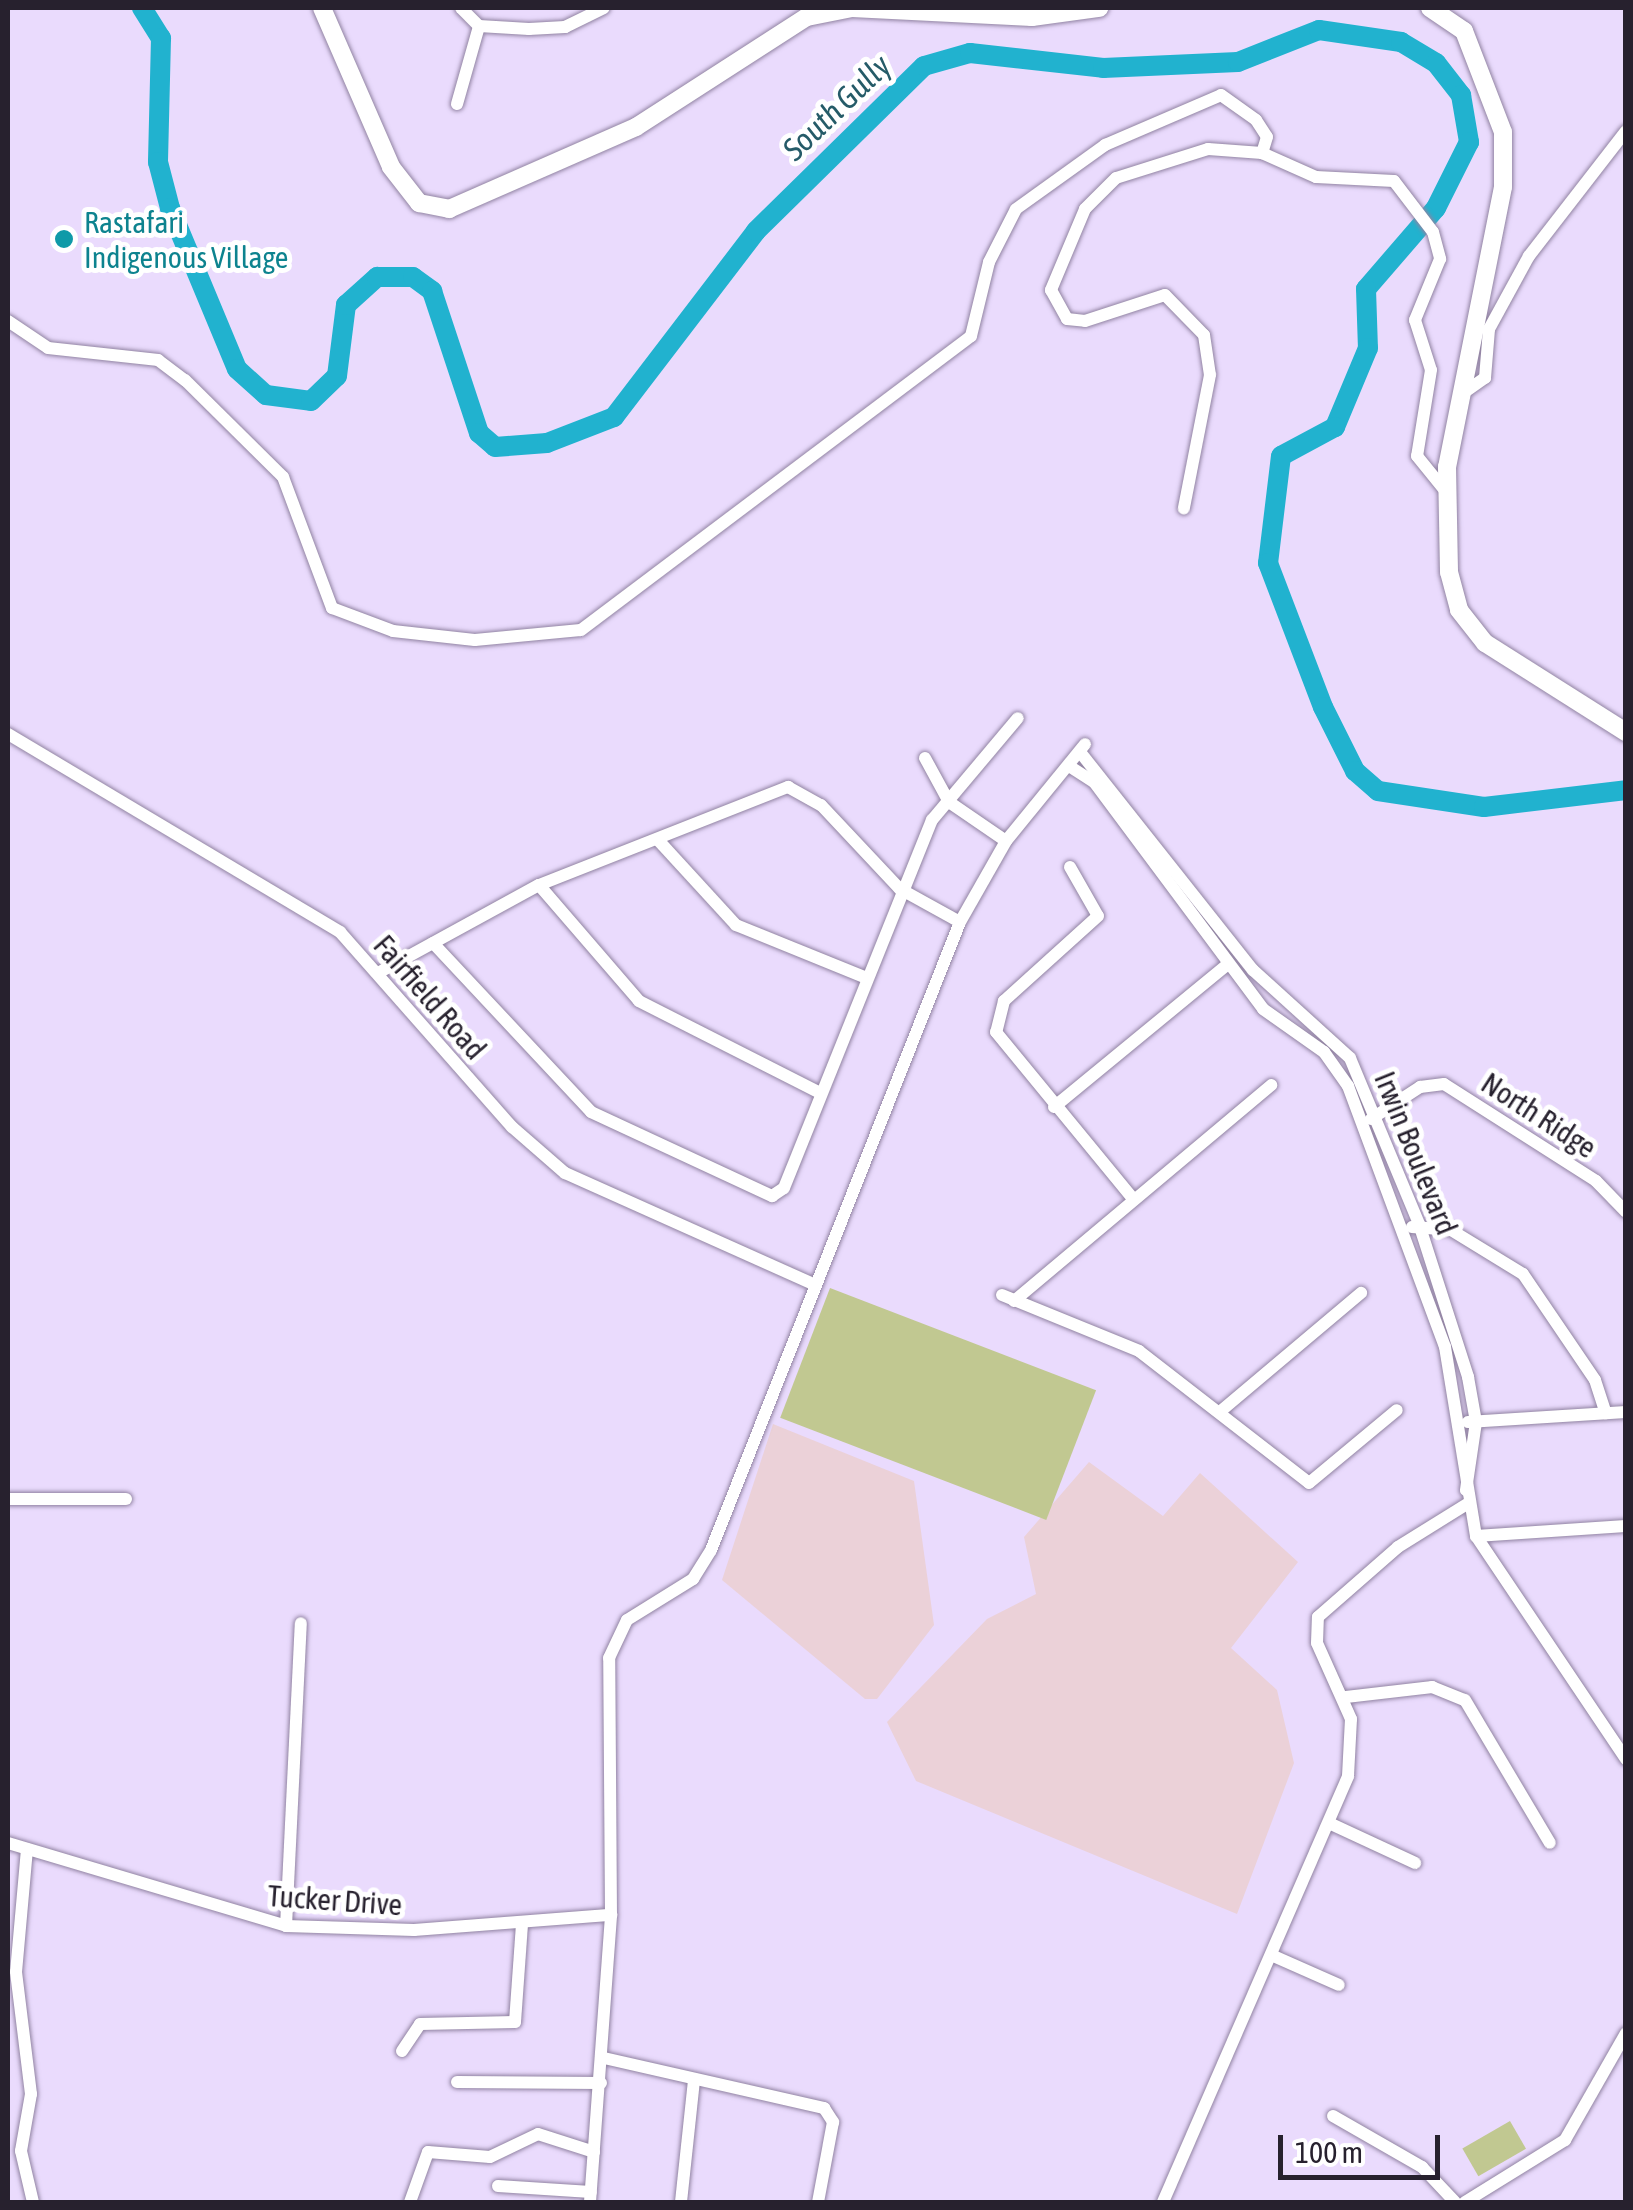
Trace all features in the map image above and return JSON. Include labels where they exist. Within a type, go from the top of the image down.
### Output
[{"type":"main road","points":[[322,8],[390,167],[419,203],[450,209],[636,127],[806,16],[852,8],[979,13],[1099,8]]},
{"type":"main road","points":[[1430,8],[1464,31],[1502,132],[1503,187],[1459,396],[1447,494],[1446,560],[1460,610],[1484,643],[1626,732]]},
{"type":"street","points":[[461,8],[479,26],[565,27],[604,8]]},
{"type":"street","points":[[457,104],[479,26]]},
{"type":"street","points":[[8,321],[48,348],[158,360],[185,380],[283,476],[332,608],[393,631],[474,640],[581,630],[972,336],[989,262],[1016,209],[1105,145],[1220,95],[1256,120],[1267,137],[1262,153]]},
{"type":"street","points":[[1459,396],[1480,388],[1489,329],[1529,256],[1626,131]]},
{"type":"street","points":[[1184,508],[1210,375],[1204,336],[1165,295],[1066,319],[1054,305],[1053,268],[1086,209],[1116,178],[1208,149],[1262,153],[1316,177],[1394,182],[1420,212],[1433,232],[1440,259],[1415,320],[1431,370],[1417,456],[1447,494]]},
{"type":"street","points":[[433,943],[591,1112],[756,1196],[784,1188],[900,889],[949,802],[1018,718]]},
{"type":"street","name":"Fairfield Road","points":[[8,734],[340,932],[512,1127],[565,1173],[814,1284]]},
{"type":"street","name":"Irwin Boulevard","points":[[1469,1422],[1371,1119],[1350,1058],[1254,970],[1082,748],[1070,766],[1094,782],[1242,982],[1340,1072],[1371,1119],[1419,1224],[1469,1422],[1466,1497],[1476,1536],[1626,1760]]},
{"type":"street","points":[[925,758],[949,802],[1006,841]]},
{"type":"street","points":[[498,2186],[590,2197],[604,2058],[611,1915],[609,1658],[627,1620],[692,1579],[710,1550],[960,922],[1006,841],[1070,766]]},
{"type":"street","points":[[378,973],[539,885],[788,788],[821,805],[900,889],[960,922]]},
{"type":"street","points":[[658,841],[736,925],[864,977]]},
{"type":"street","points":[[1154,868],[1166,858]]},
{"type":"street","points":[[1070,868],[1098,916],[1004,1001],[996,1032],[1134,1200]]},
{"type":"street","points":[[539,885],[639,1001],[820,1093]]},
{"type":"street","points":[[1054,1107],[1228,964]]},
{"type":"street","points":[[1242,982],[1254,970]]},
{"type":"street","points":[[1299,1034],[1308,1022]]},
{"type":"street","name":"North Ridge","points":[[1371,1119],[1420,1087],[1444,1084],[1596,1181],[1626,1212]]},
{"type":"street","points":[[1271,1085],[1134,1200],[1008,1298],[1140,1351],[1222,1410],[1309,1483],[1398,1410]]},
{"type":"street","points":[[1405,1229],[1419,1224],[1450,1230],[1523,1274],[1595,1380],[1606,1413]]},
{"type":"street","points":[[1222,1410],[1361,1293]]},
{"type":"street","points":[[1469,1422],[1626,1412]]},
{"type":"street","points":[[1164,2202],[1329,1823],[1350,1761],[1346,1697],[1317,1643],[1318,1617],[1398,1547],[1466,1497]]},
{"type":"street","points":[[8,1499],[126,1500]]},
{"type":"street","points":[[1476,1536],[1626,1526]]},
{"type":"street","points":[[286,1926],[301,1623]]},
{"type":"street","points":[[1346,1697],[1432,1686],[1465,1700],[1550,1843]]},
{"type":"street","points":[[1329,1823],[1415,1863]]},
{"type":"street","name":"Tucker Drive","points":[[8,1843],[286,1926],[522,1924],[611,1915]]},
{"type":"street","points":[[28,1848],[16,1972],[31,2094],[21,2151],[33,2202]]},
{"type":"street","points":[[402,2051],[420,2024],[516,2022],[522,1924]]},
{"type":"street","points":[[1271,1955],[1339,1985]]},
{"type":"street","points":[[1465,2202],[1565,2140],[1626,2033]]},
{"type":"street","points":[[604,2058],[830,2114],[818,2202]]},
{"type":"street","points":[[682,2202],[694,2080]]},
{"type":"street","points":[[457,2082],[602,2083]]},
{"type":"street","points":[[1332,2116],[1422,2167],[1455,2202]]},
{"type":"street","points":[[410,2202],[428,2152],[490,2157],[538,2134],[594,2152]]},
{"type":"shaded area","points":[[773,1424],[914,1481],[934,1625],[877,1699],[865,1699],[722,1580]]},
{"type":"shaded area","points":[[1089,1462],[1163,1516],[1200,1473],[1298,1562],[1231,1648],[1277,1690],[1294,1763],[1237,1914],[916,1781],[887,1722],[987,1619],[1036,1594],[1024,1537]]},
{"type":"green space","points":[[830,1288],[1096,1390],[1046,1520],[780,1418]]},
{"type":"green space","points":[[1510,2121],[1526,2149],[1478,2176],[1462,2148]]},
{"type":"waterway","name":"South Gully","points":[[142,8],[161,38],[158,162],[170,208],[237,369],[266,395],[311,401],[337,376],[346,305],[377,277],[413,277],[432,291],[479,433],[495,447],[547,443],[614,417],[756,231],[924,66],[970,53],[1103,68],[1238,62],[1319,30],[1401,42],[1436,63],[1461,95],[1469,142],[1436,208],[1366,289],[1368,348],[1335,427],[1281,456],[1268,563],[1323,707],[1355,771],[1378,791],[1484,807],[1626,790]]},
{"type":"place","name":"Rastafari Indigenous Village","points":[[64,239]]}]
